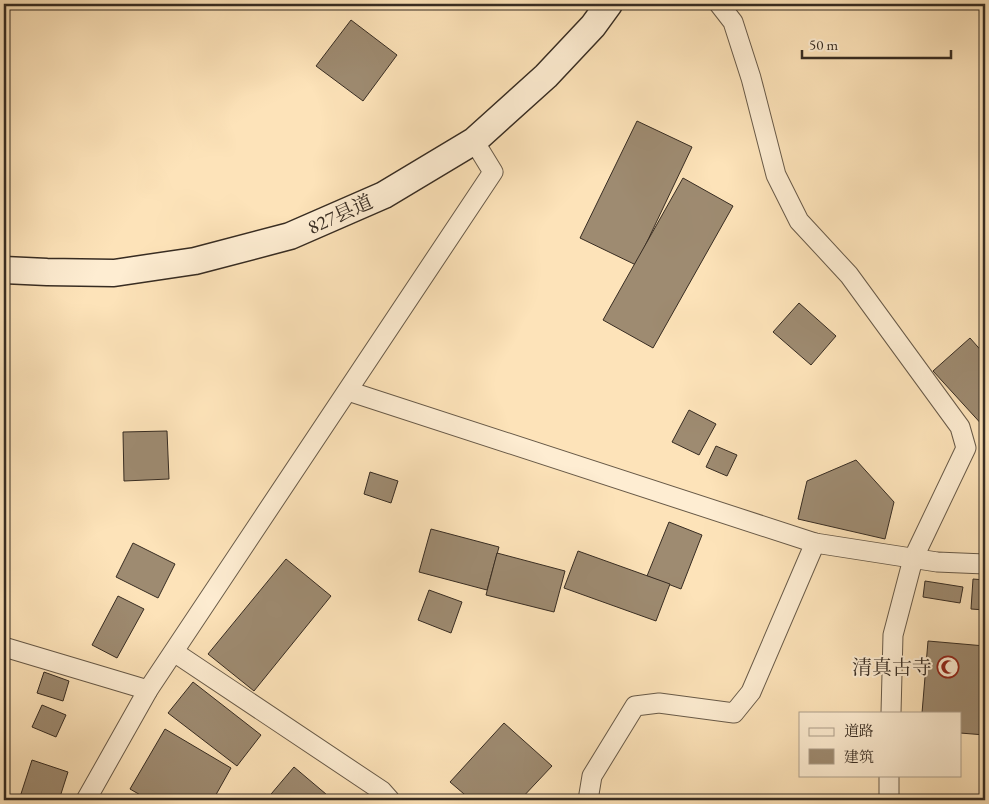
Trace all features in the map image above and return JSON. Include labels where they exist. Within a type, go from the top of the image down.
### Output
[{"type":"main road","name":"827县道","points":[[4,270],[114,273],[195,261],[290,236],[384,195],[474,141],[546,76],[593,26],[609,4]]},
{"type":"street","points":[[720,4],[733,22],[751,78],[776,175],[799,221],[849,275],[960,427],[966,448],[913,559],[892,635],[891,712]]},
{"type":"street","points":[[86,800],[148,690],[493,172],[474,141]]},
{"type":"street","points":[[348,390],[815,543],[937,562],[985,564]]},
{"type":"street","points":[[588,800],[592,776],[635,706],[659,703],[734,713],[751,692],[815,543]]},
{"type":"street","points":[[4,648],[148,690]]},
{"type":"street","points":[[174,652],[382,791],[390,800]]},
{"type":"street","points":[[889,776],[889,800]]},
{"type":"building","points":[[351,20],[397,55],[363,101],[316,66]]},
{"type":"building","points":[[637,121],[692,147],[636,265],[580,238]]},
{"type":"building","points":[[683,178],[733,206],[653,348],[603,320]]},
{"type":"building","points":[[799,303],[836,336],[811,365],[773,332]]},
{"type":"building","points":[[970,338],[985,355],[985,428],[933,371]]},
{"type":"building","points":[[689,410],[716,424],[699,455],[672,442]]},
{"type":"building","points":[[167,431],[169,479],[124,481],[123,432]]},
{"type":"building","points":[[716,446],[737,455],[727,476],[706,467]]},
{"type":"building","points":[[856,460],[894,502],[885,539],[798,519],[807,481]]},
{"type":"building","points":[[370,472],[398,481],[391,503],[364,494]]},
{"type":"building","points":[[669,522],[702,535],[681,589],[647,576]]},
{"type":"building","points":[[431,529],[499,547],[487,590],[419,572]]},
{"type":"building","points":[[133,543],[175,564],[158,598],[116,577]]},
{"type":"building","points":[[578,551],[670,584],[656,621],[564,588]]},
{"type":"building","points":[[497,553],[565,571],[554,612],[486,595]]},
{"type":"building","points":[[286,559],[331,596],[254,691],[208,654]]},
{"type":"building","points":[[973,579],[985,580],[985,610],[971,609]]},
{"type":"building","points":[[925,581],[963,587],[960,603],[923,597]]},
{"type":"building","points":[[429,590],[462,602],[451,633],[418,620]]},
{"type":"building","points":[[118,596],[144,609],[117,658],[92,645]]},
{"type":"building","points":[[928,641],[985,646],[985,735],[962,733],[962,712],[922,712]]},
{"type":"building","points":[[44,672],[69,681],[63,701],[37,693]]},
{"type":"building","points":[[193,682],[261,735],[237,766],[168,713]]},
{"type":"building","points":[[42,705],[66,715],[56,737],[32,727]]},
{"type":"building","points":[[504,723],[552,766],[520,800],[471,800],[450,782]]},
{"type":"building","points":[[165,729],[231,768],[213,800],[149,800],[130,789]]},
{"type":"building","points":[[32,760],[68,772],[59,800],[19,800]]},
{"type":"building","points":[[294,767],[333,800],[266,800]]},
{"type":"place","name":"清真古寺","points":[[948,667]]}]
